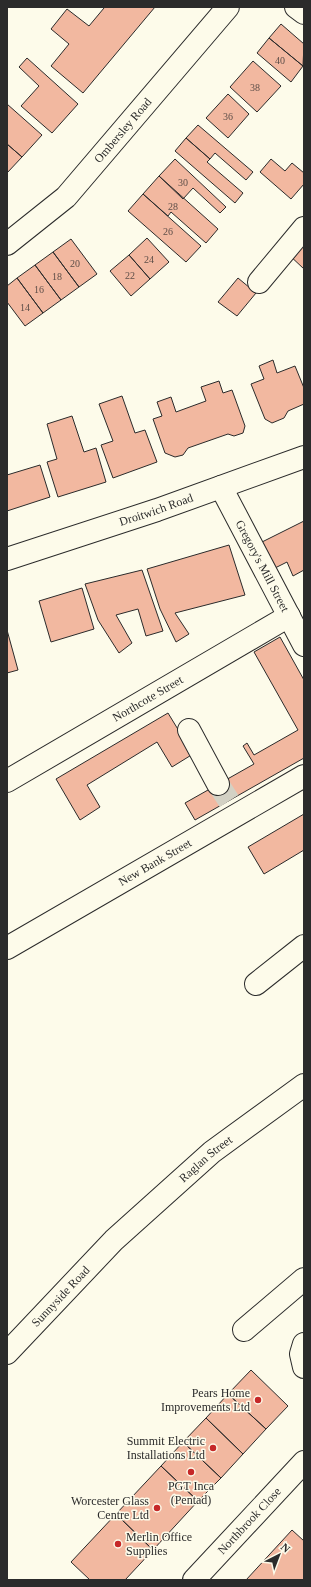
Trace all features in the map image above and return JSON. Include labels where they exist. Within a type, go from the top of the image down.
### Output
[{"type":"street","name":"Ombersley Road","points":[[7,244],[66,197],[228,7]]},
{"type":"street","points":[[296,7],[304,13]]},
{"type":"street","points":[[259,282],[304,228]]},
{"type":"street","name":"Droitwich Road","points":[[7,559],[157,510],[304,457]]},
{"type":"street","name":"Gregory's Mill Street","points":[[221,487],[304,645]]},
{"type":"street","name":"Northcote Street","points":[[7,782],[289,616]]},
{"type":"street","points":[[189,730],[229,800]]},
{"type":"street","name":"New Bank Street","points":[[7,948],[229,800],[304,776]]},
{"type":"street","points":[[256,984],[304,946]]},
{"type":"street","points":[[304,952],[304,963]]},
{"type":"street","name":"Raglan Street","points":[[114,1240],[212,1152],[304,1085]]},
{"type":"street","name":"Sunnyside Road","points":[[7,1352],[114,1240]]},
{"type":"street","points":[[244,1330],[304,1279]]},
{"type":"street","points":[[304,1344],[301,1354],[304,1367]]},
{"type":"street","name":"Northbrook Close","points":[[194,1580],[304,1462]]},
{"type":"building","points":[[103,7],[155,7],[83,93],[51,66],[69,44],[51,29],[67,9],[89,26],[104,8]]},
{"type":"building","points":[[281,24],[304,44],[303,66],[269,38]]},
{"type":"building","points":[[269,38],[303,66],[291,82],[257,53]]},
{"type":"building","points":[[27,58],[78,104],[52,133],[21,106],[39,86],[19,67]]},
{"type":"building","points":[[253,61],[281,86],[257,112],[230,87]]},
{"type":"building","points":[[228,94],[249,114],[228,138],[206,118]]},
{"type":"building","points":[[7,104],[42,135],[22,157],[7,144]]},
{"type":"building","points":[[198,125],[253,172],[246,180],[215,153],[210,159],[186,138]]},
{"type":"building","points":[[186,138],[210,159],[207,162],[243,193],[235,203],[175,151]]},
{"type":"building","points":[[7,144],[22,157],[7,173]]},
{"type":"building","points":[[175,159],[226,207],[220,213],[193,188],[183,199],[159,176]]},
{"type":"building","points":[[271,159],[285,171],[292,163],[304,173],[304,184],[291,199],[260,172]]},
{"type":"building","points":[[159,176],[218,229],[206,243],[171,212],[168,216],[143,194]]},
{"type":"building","points":[[143,194],[201,246],[186,262],[128,211]]},
{"type":"building","points":[[304,234],[304,269],[287,253]]},
{"type":"building","points":[[147,238],[169,262],[150,279],[129,255]]},
{"type":"building","points":[[71,239],[97,274],[79,287],[53,252]]},
{"type":"building","points":[[53,252],[79,287],[61,300],[35,265]]},
{"type":"building","points":[[129,255],[150,279],[131,296],[110,271]]},
{"type":"building","points":[[35,265],[61,300],[43,313],[17,278]]},
{"type":"building","points":[[17,278],[43,313],[25,326],[7,302],[7,286]]},
{"type":"building","points":[[238,278],[256,293],[237,316],[218,302]]},
{"type":"building","points":[[273,360],[277,373],[295,366],[304,388],[304,404],[288,411],[284,418],[272,423],[265,419],[251,384],[264,379],[259,366]]},
{"type":"building","points":[[219,381],[223,393],[232,390],[245,426],[243,433],[234,436],[228,434],[188,448],[183,455],[175,457],[165,453],[153,419],[162,416],[157,402],[171,397],[176,412],[206,401],[201,387]]},
{"type":"building","points":[[122,396],[135,433],[145,430],[157,462],[113,478],[101,445],[113,441],[99,404]]},
{"type":"building","points":[[72,416],[84,452],[96,448],[106,482],[58,497],[47,462],[57,459],[47,424]]},
{"type":"building","points":[[40,465],[50,497],[7,511],[7,475]]},
{"type":"building","points":[[304,521],[304,570],[293,576],[287,562],[275,568],[262,542]]},
{"type":"building","points":[[229,545],[245,595],[175,613],[189,634],[176,642],[160,609],[147,569]]},
{"type":"building","points":[[142,570],[163,631],[146,636],[138,609],[116,615],[132,643],[119,653],[98,620],[85,584]]},
{"type":"building","points":[[82,588],[94,629],[51,642],[39,601]]},
{"type":"building","points":[[7,630],[18,670],[7,673]]},
{"type":"building","points":[[280,637],[304,680],[304,758],[195,820],[185,803],[254,764],[243,746],[247,743],[254,755],[298,730],[254,652]]},
{"type":"building","points":[[168,713],[193,754],[172,767],[157,742],[87,785],[100,807],[80,820],[56,779]]},
{"type":"building","points":[[304,814],[304,850],[264,874],[248,847]]},
{"type":"building","name":"Pears Home Improvements Ltd","points":[[251,1370],[288,1406],[266,1429],[228,1394]]},
{"type":"building","points":[[228,1394],[266,1429],[243,1454],[206,1418]]},
{"type":"building","name":"Summit Electric Installations Ltd","points":[[206,1418],[243,1454],[221,1478],[183,1442]]},
{"type":"building","name":"PGT Inca (Pentad)","points":[[183,1442],[221,1478],[198,1501],[161,1466]]},
{"type":"building","name":"Worcester Glass Centre Ltd","points":[[161,1466],[198,1501],[153,1550],[116,1514]]},
{"type":"building","name":"Merlin Office Supplies","points":[[116,1514],[153,1550],[125,1580],[90,1580],[71,1562]]},
{"type":"building","points":[[292,1530],[304,1541],[304,1580],[246,1580]]},
{"type":"tunnel","points":[[218,784],[229,801]]},
{"type":"place","name":"Pears Home Improvements Ltd","points":[[258,1400]]},
{"type":"place","name":"Summit Electric Installations Ltd","points":[[213,1448]]},
{"type":"place","name":"PGT Inca (Pentad)","points":[[191,1472]]},
{"type":"place","name":"Worcester Glass Centre Ltd","points":[[157,1508]]},
{"type":"place","name":"Merlin Office Supplies","points":[[118,1544]]}]
